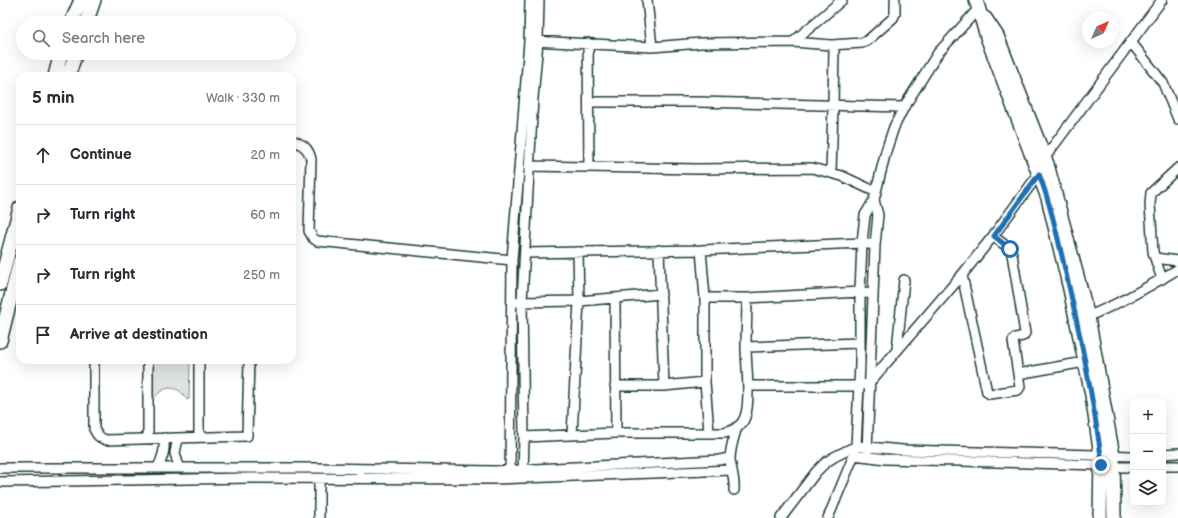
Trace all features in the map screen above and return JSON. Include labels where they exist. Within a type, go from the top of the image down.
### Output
[{"type":"street","points":[[74,16],[80,0]]},
{"type":"street","points":[[88,16],[94,0]]},
{"type":"street","points":[[523,474],[524,437],[522,302],[533,98],[533,41],[530,0]]},
{"type":"street","points":[[510,475],[510,302],[512,260],[533,41],[539,0]]},
{"type":"street","points":[[647,0],[652,47]]},
{"type":"street","points":[[793,42],[842,0]]},
{"type":"street","points":[[533,41],[652,47],[701,43],[793,42],[830,45],[862,43],[871,39],[893,18],[895,14],[896,0]]},
{"type":"street","points":[[748,386],[859,386],[869,383],[994,236],[1042,166],[1162,0]]},
{"type":"street","points":[[828,518],[855,450],[859,386],[862,243],[865,215],[875,196],[886,151],[894,128],[904,107],[938,53],[977,4],[997,36],[1042,166],[1082,319],[1107,461],[1114,518]]},
{"type":"street","points":[[1131,42],[1163,83],[1178,119]]},
{"type":"street","points":[[588,43],[590,166]]},
{"type":"street","points":[[830,45],[834,48],[834,106],[831,172]]},
{"type":"street","points":[[56,72],[59,60]]},
{"type":"street","points":[[69,72],[74,60]]},
{"type":"street","points":[[589,102],[698,102],[904,107]]},
{"type":"street","points":[[296,142],[309,150],[311,159],[309,231],[313,238],[317,241],[512,260]]},
{"type":"street","points":[[530,166],[697,169],[812,168],[831,172],[875,196]]},
{"type":"street","points":[[1162,279],[1153,252],[1150,204],[1152,193],[1178,168]]},
{"type":"street","points":[[867,452],[875,245],[878,215],[875,196]]},
{"type":"street","points":[[0,284],[16,223]]},
{"type":"street","points":[[962,275],[987,392],[990,394],[1018,390],[1020,387],[1013,341],[1015,338],[1023,336],[1025,333],[1012,254],[1010,249],[994,236]]},
{"type":"street","points":[[525,253],[701,250],[862,243],[875,245]]},
{"type":"street","points":[[659,250],[664,386]]},
{"type":"street","points":[[701,250],[708,432]]},
{"type":"street","points":[[572,435],[579,301],[578,252]]},
{"type":"street","points":[[1155,258],[1178,261]]},
{"type":"street","points":[[1082,319],[1130,298],[1178,269]]},
{"type":"street","points":[[0,341],[16,277]]},
{"type":"street","points":[[898,349],[904,280]]},
{"type":"street","points":[[704,298],[747,298],[860,292],[873,294]]},
{"type":"street","points":[[510,302],[579,301],[661,294]]},
{"type":"street","points":[[524,437],[616,433],[727,432],[742,424],[746,413],[748,386],[746,348],[747,298]]},
{"type":"street","points":[[615,299],[616,433]]},
{"type":"street","points":[[746,348],[860,344]]},
{"type":"street","points":[[1018,374],[1079,363]]},
{"type":"street","points":[[94,364],[94,429],[96,435],[106,440],[247,436],[249,364]]},
{"type":"street","points":[[148,364],[148,439]]},
{"type":"street","points":[[198,437],[199,364]]},
{"type":"street","points":[[615,386],[664,386],[705,382]]},
{"type":"street","points":[[734,490],[730,458],[737,427]]},
{"type":"street","points":[[158,467],[164,454],[164,438]]},
{"type":"street","points":[[178,438],[176,453],[179,467]]},
{"type":"street","points":[[781,518],[816,472],[825,463],[834,456],[855,450],[867,452],[886,459],[1107,461],[1130,465]]},
{"type":"street","points":[[1166,454],[1178,453]]},
{"type":"street","points":[[1107,461],[1130,457]]},
{"type":"street","points":[[0,482],[319,479],[510,475],[730,458]]},
{"type":"street","points":[[1100,518],[1107,461]]},
{"type":"street","points":[[1166,466],[1178,466]]},
{"type":"street","points":[[0,468],[318,468],[494,471],[510,475]]},
{"type":"street","points":[[523,474],[732,470]]},
{"type":"street","points":[[319,479],[319,518]]},
{"type":"shaded area","points":[[153,364],[190,364],[189,399],[187,400],[183,394],[170,388],[163,390],[153,398]]},
{"type":"route","points":[[1010,249],[994,236],[1039,174],[1048,198],[1077,321],[1092,396],[1101,465]]}]
